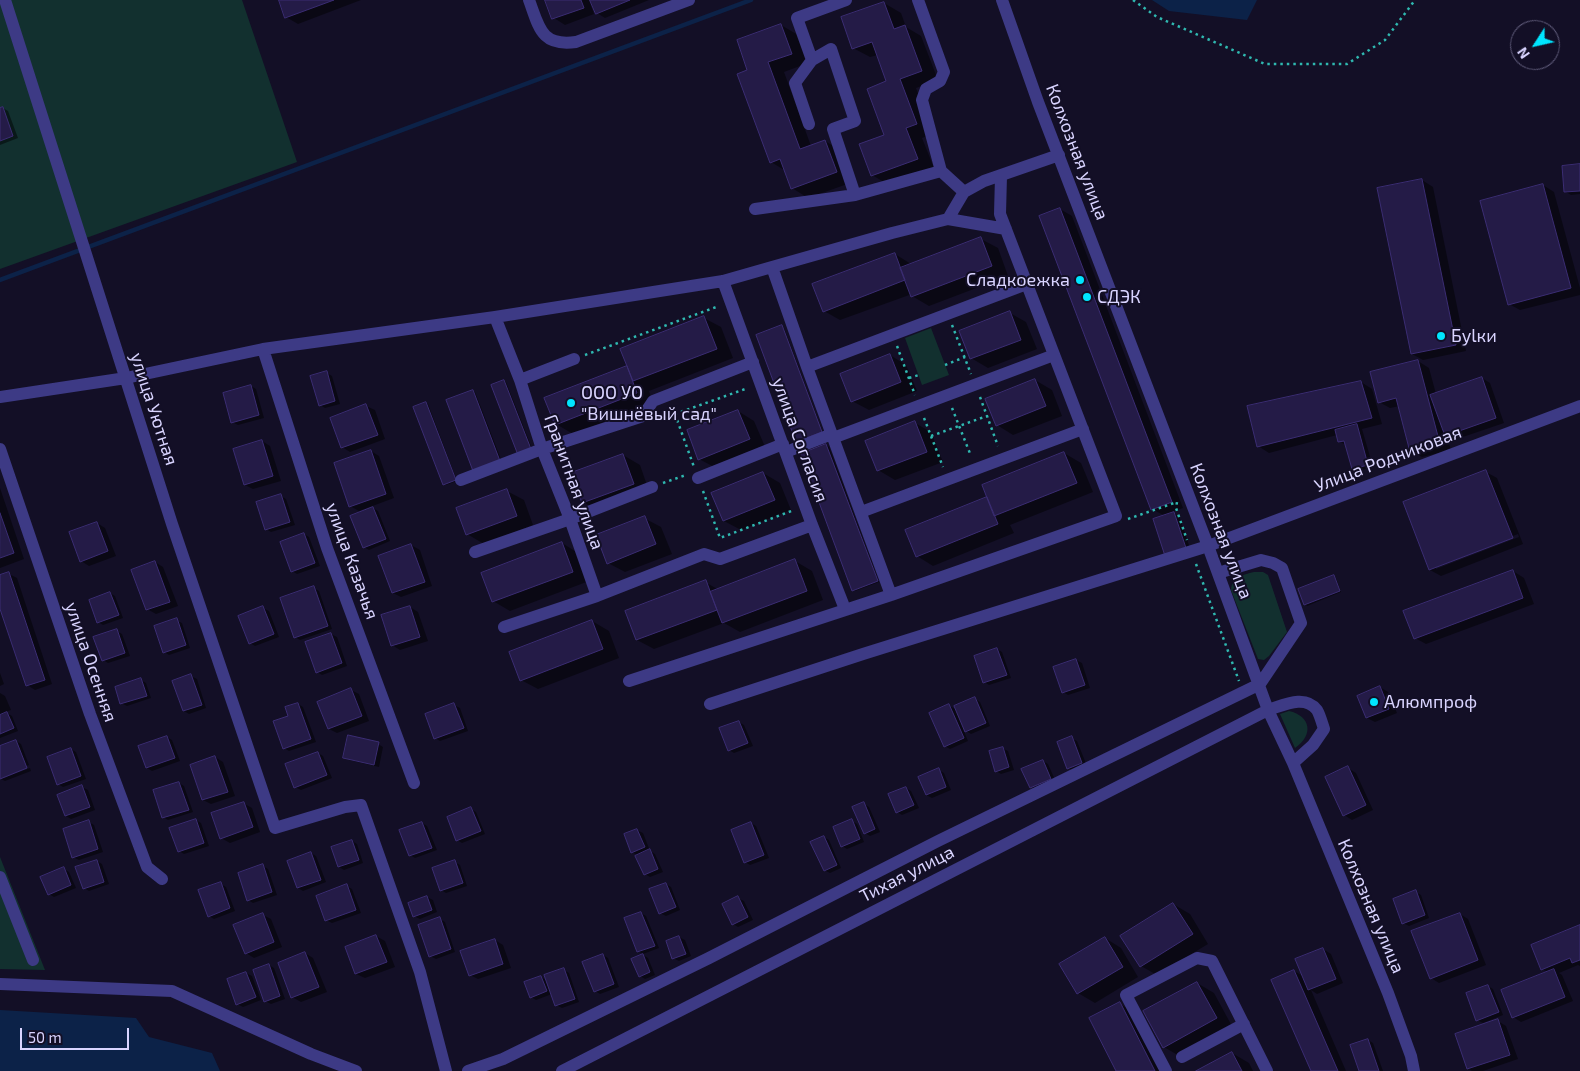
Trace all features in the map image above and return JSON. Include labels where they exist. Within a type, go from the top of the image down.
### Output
[{"type":"street","name":"улица Уютная","points":[[4,0],[172,524],[275,828],[345,807],[361,805],[420,972],[446,1071]]},
{"type":"street","points":[[529,0],[542,33],[553,41],[565,44],[576,42],[689,0]]},
{"type":"street","points":[[812,60],[797,18],[846,0]]},
{"type":"street","points":[[918,0],[944,72],[940,81],[926,89],[922,100],[940,171],[964,192]]},
{"type":"street","name":"Колхозная улица","points":[[1002,0],[1038,102],[1208,546],[1268,710],[1293,763],[1388,992],[1411,1056],[1414,1071]]},
{"type":"street","points":[[809,124],[795,83],[812,60],[831,49],[855,121],[833,129],[855,195]]},
{"type":"street","points":[[948,219],[964,192],[984,181],[1059,155]]},
{"type":"street","points":[[755,209],[855,195],[940,171]]},
{"type":"street","points":[[629,681],[892,595],[1116,516],[1000,214],[1001,176]]},
{"type":"street","points":[[0,397],[126,378],[263,349],[495,317],[723,281],[948,219],[1006,229]]},
{"type":"street","points":[[772,267],[832,436],[892,595]]},
{"type":"street","name":"улица Согласия","points":[[723,281],[812,525],[845,609]]},
{"type":"street","points":[[807,367],[1027,284]]},
{"type":"street","name":"Гранитная улица","points":[[495,317],[520,380],[542,450],[570,519],[597,596]]},
{"type":"street","name":"улица Казачья","points":[[263,349],[327,548],[414,783]]},
{"type":"street","points":[[698,478],[784,448],[832,436],[1054,355]]},
{"type":"street","points":[[520,380],[574,359]]},
{"type":"street","points":[[461,480],[643,416],[653,401],[754,362]]},
{"type":"street","name":"Улица Родниковая","points":[[710,704],[1190,550],[1208,546],[1580,406]]},
{"type":"street","points":[[861,512],[1083,430]]},
{"type":"street","name":"улица Осенняя","points":[[0,449],[90,714],[147,867],[162,879]]},
{"type":"street","points":[[475,552],[570,519],[652,487]]},
{"type":"street","points":[[504,627],[597,596],[704,554],[720,559],[812,525]]},
{"type":"street","points":[[468,1071],[503,1058],[709,958],[938,841],[1260,684],[1301,624],[1282,568],[1261,560],[1218,573]]},
{"type":"street","name":"Тихая улица","points":[[562,1071],[842,926],[1268,710],[1297,701],[1310,704],[1318,711],[1324,729],[1314,745],[1293,763]]},
{"type":"street","points":[[0,877],[33,960]]},
{"type":"street","points":[[1166,1071],[1126,994],[1197,958],[1212,961],[1267,1071]]},
{"type":"street","points":[[0,984],[172,991],[312,1054],[356,1071]]},
{"type":"street","points":[[1182,1057],[1244,1024]]},
{"type":"path","points":[[1132,0],[1157,17],[1265,64],[1347,64],[1385,40],[1415,0]]},
{"type":"path","points":[[574,359],[732,302]]},
{"type":"path","points":[[945,365],[965,358]]},
{"type":"path","points":[[909,378],[918,375]]},
{"type":"path","points":[[675,414],[761,383]]},
{"type":"path","points":[[668,395],[720,538],[805,506]]},
{"type":"path","points":[[947,395],[976,470]]},
{"type":"path","points":[[931,436],[987,416]]},
{"type":"path","points":[[652,487],[688,474],[698,478]]},
{"type":"path","points":[[1116,516],[1123,521],[1177,502],[1176,508],[1190,550],[1243,692]]},
{"type":"green space","points":[[0,0],[242,0],[297,162],[0,269]]},
{"type":"green space","points":[[931,328],[949,375],[922,385],[905,338]]},
{"type":"green space","points":[[1254,572],[1263,572],[1268,575],[1287,632],[1264,660],[1258,659],[1231,590],[1236,579]]},
{"type":"green space","points":[[1289,711],[1302,717],[1306,721],[1307,726],[1305,737],[1295,748],[1280,714]]},
{"type":"green space","points":[[0,857],[45,970],[0,969]]},
{"type":"water","points":[[1152,0],[1257,0],[1247,20],[1169,11]]},
{"type":"water","points":[[0,1010],[136,1018],[149,1037],[212,1053],[220,1071],[0,1071]]},
{"type":"building","points":[[279,0],[334,0],[285,18]]},
{"type":"building","points":[[545,0],[581,0],[584,8],[552,19]]},
{"type":"building","points":[[590,0],[630,0],[596,14]]},
{"type":"building","points":[[884,2],[894,29],[905,25],[922,71],[900,79],[917,124],[906,128],[918,159],[871,176],[859,144],[884,135],[867,89],[886,81],[872,42],[852,49],[841,17]]},
{"type":"building","points":[[781,24],[792,54],[768,62],[800,149],[825,140],[837,172],[791,189],[780,159],[770,163],[737,74],[747,70],[737,40]]},
{"type":"building","points":[[3,107],[13,136],[0,141],[0,108]]},
{"type":"building","points":[[1580,164],[1580,191],[1564,192],[1562,166]]},
{"type":"building","points":[[1422,179],[1456,345],[1411,354],[1377,188]]},
{"type":"building","points":[[1543,184],[1571,288],[1508,305],[1480,201]]},
{"type":"building","points":[[1060,208],[1172,502],[1151,510],[1039,216]]},
{"type":"building","points":[[981,237],[992,266],[911,297],[900,268]]},
{"type":"building","points":[[895,253],[905,280],[823,312],[812,284]]},
{"type":"building","points":[[1010,311],[1021,340],[970,359],[959,331]]},
{"type":"building","points":[[704,316],[717,349],[633,381],[620,349]]},
{"type":"building","points":[[782,325],[822,432],[796,442],[756,335]]},
{"type":"building","points":[[890,354],[901,382],[851,402],[840,374]]},
{"type":"building","points":[[1418,360],[1440,444],[1410,452],[1396,398],[1378,403],[1370,372]]},
{"type":"building","points":[[627,366],[637,393],[555,425],[544,398]]},
{"type":"building","points":[[327,371],[335,401],[319,406],[310,376]]},
{"type":"building","points":[[1482,377],[1496,418],[1445,436],[1430,395]]},
{"type":"building","points":[[1035,379],[1046,406],[996,426],[985,399]]},
{"type":"building","points":[[504,380],[531,449],[518,455],[491,385]]},
{"type":"building","points":[[1361,381],[1372,418],[1257,447],[1247,406]]},
{"type":"building","points":[[251,385],[259,415],[231,423],[223,393]]},
{"type":"building","points":[[473,390],[500,461],[473,471],[446,400]]},
{"type":"building","points":[[426,402],[456,480],[443,485],[413,407]]},
{"type":"building","points":[[366,404],[378,435],[341,448],[330,418]]},
{"type":"building","points":[[738,410],[750,439],[698,460],[687,430]]},
{"type":"building","points":[[915,421],[927,452],[877,471],[865,441]]},
{"type":"building","points":[[1357,424],[1368,465],[1352,469],[1344,441],[1338,442],[1335,430]]},
{"type":"building","points":[[262,440],[273,476],[244,485],[233,449]]},
{"type":"building","points":[[826,444],[878,581],[852,591],[801,454]]},
{"type":"building","points":[[371,450],[386,494],[349,507],[334,463]]},
{"type":"building","points":[[1064,452],[1077,483],[994,516],[982,485]]},
{"type":"building","points":[[623,454],[634,484],[582,503],[571,473]]},
{"type":"building","points":[[1486,470],[1513,538],[1429,570],[1403,502]]},
{"type":"building","points":[[763,472],[775,500],[723,521],[711,493]]},
{"type":"building","points":[[507,489],[517,516],[466,535],[456,508]]},
{"type":"building","points":[[281,494],[290,522],[265,530],[256,502]]},
{"type":"building","points":[[987,497],[998,524],[916,557],[905,530]]},
{"type":"building","points":[[373,507],[386,539],[363,548],[350,516]]},
{"type":"building","points":[[1174,512],[1186,548],[1165,556],[1153,519]]},
{"type":"building","points":[[0,513],[14,553],[0,558]]},
{"type":"building","points":[[645,516],[656,544],[607,564],[596,535]]},
{"type":"building","points":[[97,522],[108,551],[80,562],[69,532]]},
{"type":"building","points":[[304,533],[315,563],[291,572],[280,542]]},
{"type":"building","points":[[562,542],[573,572],[492,602],[481,573]]},
{"type":"building","points":[[411,544],[425,582],[392,593],[378,556]]},
{"type":"building","points":[[795,559],[807,591],[722,623],[710,592]]},
{"type":"building","points":[[155,561],[170,602],[146,610],[131,570]]},
{"type":"building","points":[[1513,570],[1523,598],[1414,639],[1403,611]]},
{"type":"building","points":[[9,572],[45,680],[26,686],[0,609],[0,575]]},
{"type":"building","points":[[1334,575],[1340,591],[1304,605],[1298,589]]},
{"type":"building","points":[[706,580],[717,610],[636,640],[625,611]]},
{"type":"building","points":[[314,586],[328,626],[294,638],[280,598]]},
{"type":"building","points":[[110,592],[119,615],[97,623],[89,600]]},
{"type":"building","points":[[263,606],[274,634],[249,644],[238,616]]},
{"type":"building","points":[[410,606],[420,637],[391,646],[381,615]]},
{"type":"building","points":[[177,618],[186,645],[163,653],[154,626]]},
{"type":"building","points":[[592,620],[603,649],[520,681],[509,652]]},
{"type":"building","points":[[117,629],[125,653],[102,661],[93,637]]},
{"type":"building","points":[[331,633],[342,663],[316,673],[305,642]]},
{"type":"building","points":[[997,648],[1007,675],[983,683],[974,656]]},
{"type":"building","points":[[1076,659],[1085,685],[1062,693],[1053,667]]},
{"type":"building","points":[[191,674],[202,705],[183,711],[172,681]]},
{"type":"building","points":[[141,678],[147,696],[120,704],[115,687]]},
{"type":"building","points":[[1380,686],[1389,709],[1366,718],[1357,696]]},
{"type":"building","points":[[351,688],[362,716],[328,729],[317,702]]},
{"type":"building","points":[[975,697],[986,723],[965,732],[954,706]]},
{"type":"building","points":[[298,703],[311,739],[283,749],[273,721],[288,716],[285,707]]},
{"type":"building","points":[[454,703],[464,728],[434,739],[425,714]]},
{"type":"building","points":[[949,704],[964,738],[944,747],[929,713]]},
{"type":"building","points":[[7,712],[14,728],[0,734],[0,715]]},
{"type":"building","points":[[739,721],[748,743],[728,751],[719,728]]},
{"type":"building","points":[[348,735],[379,742],[374,765],[343,758]]},
{"type":"building","points":[[167,736],[175,758],[146,768],[138,746]]},
{"type":"building","points":[[1072,736],[1082,763],[1067,769],[1057,742]]},
{"type":"building","points":[[16,740],[27,768],[0,779],[0,746]]},
{"type":"building","points":[[1003,747],[1009,767],[995,772],[989,751]]},
{"type":"building","points":[[71,748],[81,776],[57,785],[47,757]]},
{"type":"building","points":[[318,752],[327,775],[294,788],[285,764]]},
{"type":"building","points":[[215,756],[228,792],[202,800],[190,765]]},
{"type":"building","points":[[1043,760],[1051,779],[1030,788],[1021,769]]},
{"type":"building","points":[[1348,766],[1366,805],[1343,816],[1325,777]]},
{"type":"building","points":[[939,768],[946,787],[926,795],[918,777]]},
{"type":"building","points":[[179,782],[189,810],[162,818],[153,790]]},
{"type":"building","points":[[82,785],[90,807],[65,816],[57,795]]},
{"type":"building","points":[[906,787],[914,805],[896,813],[888,794]]},
{"type":"building","points":[[244,802],[253,827],[220,839],[211,813]]},
{"type":"building","points":[[864,802],[875,829],[864,834],[852,807]]},
{"type":"building","points":[[471,807],[481,831],[456,841],[447,817]]},
{"type":"building","points":[[196,819],[204,843],[178,852],[169,828]]},
{"type":"building","points":[[852,819],[860,839],[841,847],[833,827]]},
{"type":"building","points":[[89,820],[98,849],[72,858],[63,829]]},
{"type":"building","points":[[422,822],[432,848],[409,856],[399,830]]},
{"type":"building","points":[[751,822],[764,855],[744,863],[731,830]]},
{"type":"building","points":[[637,829],[645,847],[631,853],[624,834]]},
{"type":"building","points":[[824,836],[837,865],[824,871],[810,842]]},
{"type":"building","points":[[352,840],[359,860],[338,867],[331,847]]},
{"type":"building","points":[[650,849],[658,869],[644,875],[635,856]]},
{"type":"building","points":[[311,852],[321,880],[297,888],[287,861]]},
{"type":"building","points":[[97,860],[104,882],[83,889],[75,867]]},
{"type":"building","points":[[455,860],[463,883],[440,891],[432,868]]},
{"type":"building","points":[[263,864],[272,892],[247,901],[238,873]]},
{"type":"building","points":[[64,867],[71,885],[48,895],[40,877]]},
{"type":"building","points":[[221,882],[230,908],[208,917],[198,890]]},
{"type":"building","points":[[666,883],[676,907],[659,914],[649,889]]},
{"type":"building","points":[[347,884],[356,910],[325,921],[316,896]]},
{"type":"building","points":[[1416,890],[1425,915],[1402,924],[1393,899]]},
{"type":"building","points":[[427,896],[432,910],[413,917],[408,903]]},
{"type":"building","points":[[738,896],[748,917],[732,925],[722,904]]},
{"type":"building","points":[[1173,903],[1193,934],[1140,967],[1120,936]]},
{"type":"building","points":[[641,912],[655,946],[637,952],[624,918]]},
{"type":"building","points":[[263,913],[274,942],[245,954],[233,925]]},
{"type":"building","points":[[1460,913],[1478,960],[1430,979],[1411,931]]},
{"type":"building","points":[[440,917],[451,949],[429,957],[418,925]]},
{"type":"building","points":[[1580,925],[1580,960],[1572,963],[1570,958],[1541,970],[1531,945]]},
{"type":"building","points":[[376,935],[387,962],[355,974],[345,947]]},
{"type":"building","points":[[679,936],[686,954],[672,959],[666,941]]},
{"type":"building","points":[[1105,937],[1123,967],[1077,994],[1059,964]]},
{"type":"building","points":[[495,939],[503,964],[469,976],[460,951]]},
{"type":"building","points":[[1323,948],[1336,979],[1308,990],[1295,959]]},
{"type":"building","points":[[305,952],[319,987],[291,998],[278,963]]},
{"type":"building","points":[[603,954],[614,984],[594,992],[582,962]]},
{"type":"building","points":[[643,954],[650,972],[639,977],[631,959]]},
{"type":"building","points":[[269,964],[280,996],[264,1002],[253,970]]},
{"type":"building","points":[[564,968],[575,999],[555,1006],[544,975]]},
{"type":"building","points":[[1554,969],[1565,997],[1512,1018],[1501,990]]},
{"type":"building","points":[[1294,970],[1338,1071],[1311,1071],[1271,980]]},
{"type":"building","points":[[246,972],[256,997],[236,1005],[227,979]]},
{"type":"building","points":[[541,976],[547,991],[530,998],[524,982]]},
{"type":"building","points":[[1197,982],[1217,1018],[1163,1048],[1143,1011]]},
{"type":"building","points":[[1488,985],[1499,1012],[1476,1021],[1466,993]]},
{"type":"building","points":[[1120,1002],[1155,1071],[1116,1071],[1089,1018]]},
{"type":"building","points":[[1498,1019],[1510,1055],[1467,1069],[1455,1034]]},
{"type":"building","points":[[1368,1039],[1379,1071],[1359,1071],[1350,1045]]},
{"type":"building","points":[[1232,1052],[1242,1071],[1196,1071]]},
{"type":"waterway","points":[[0,280],[751,0]]},
{"type":"place","name":"Сладкоежка","points":[[1080,280]]},
{"type":"place","name":"СДЭК","points":[[1087,297]]},
{"type":"place","name":"Буlки","points":[[1441,336]]},
{"type":"place","name":"ООО УО \"Вишнёвый сад\"","points":[[571,403]]},
{"type":"place","name":"Алюмпроф","points":[[1374,702]]}]
